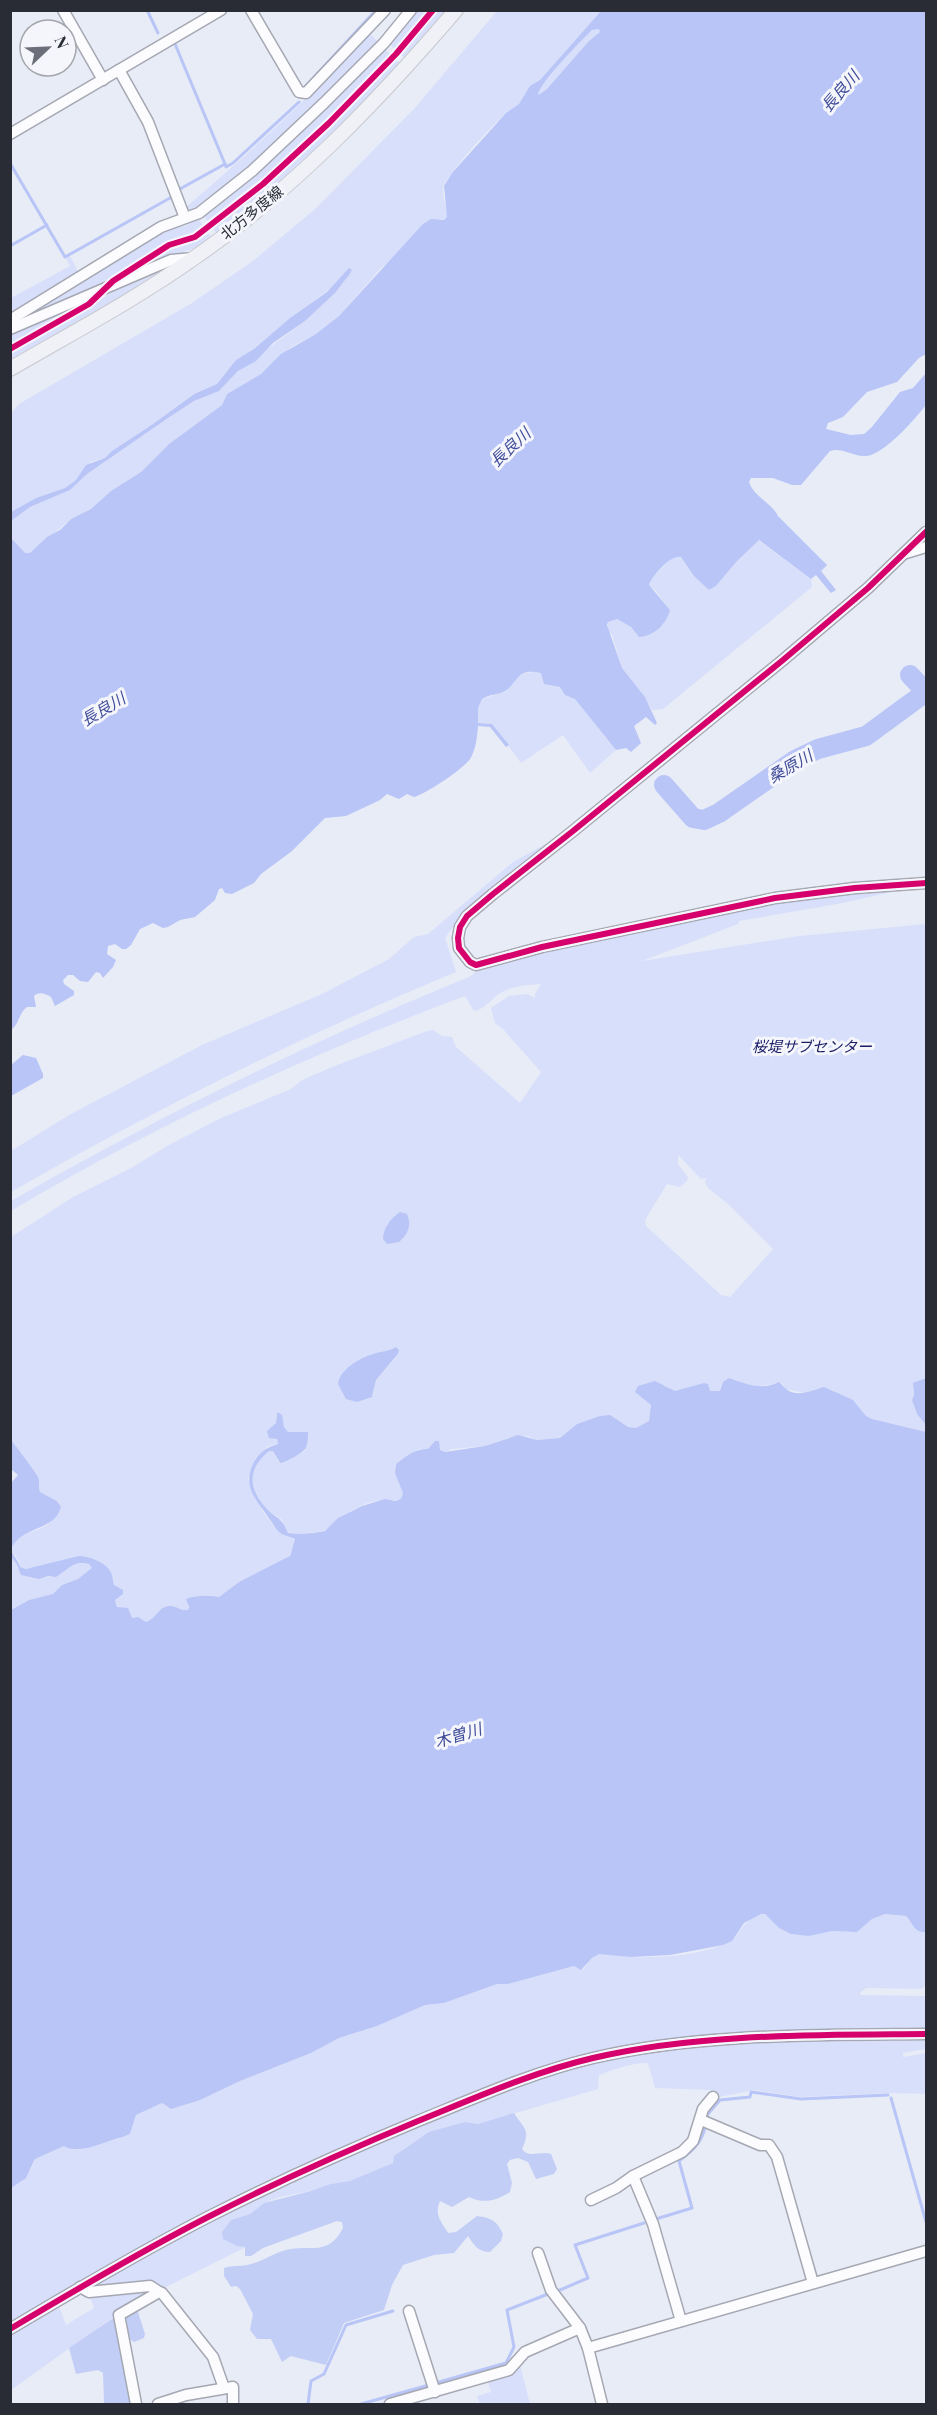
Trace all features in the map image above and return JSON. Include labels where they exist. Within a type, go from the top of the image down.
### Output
[{"type":"main road","name":"北方多度線","points":[[10,369],[194,258],[274,196],[349,127],[409,65],[456,10]]},
{"type":"street","points":[[63,10],[103,80]]},
{"type":"street","points":[[10,134],[221,10]]},
{"type":"street","points":[[251,10],[299,92],[306,93],[385,10]]},
{"type":"street","points":[[10,320],[161,227],[199,213],[252,171],[324,103],[384,43],[411,10]]},
{"type":"street","points":[[119,70],[148,122],[185,218]]},
{"type":"street","points":[[10,330],[171,260],[194,258]]},
{"type":"street","points":[[927,532],[868,588],[783,660],[467,916],[460,927],[458,938],[463,954],[476,965],[542,947],[775,898],[855,888],[927,883]]},
{"type":"street","points":[[902,554],[927,547]]},
{"type":"street","points":[[10,2329],[213,2214],[320,2163],[441,2112],[557,2068],[652,2046],[778,2036],[927,2034]]},
{"type":"street","points":[[591,2199],[682,2152],[693,2140],[703,2109],[713,2097]]},
{"type":"street","points":[[701,2120],[760,2145],[769,2145],[777,2157],[813,2283]]},
{"type":"street","points":[[633,2176],[653,2224],[681,2321]]},
{"type":"street","points":[[588,2348],[927,2251]]},
{"type":"street","points":[[538,2253],[551,2290],[580,2328],[588,2348],[602,2404]]},
{"type":"street","points":[[81,2287],[88,2292],[150,2286],[159,2292],[169,2301],[213,2357],[224,2388]]},
{"type":"street","points":[[136,2404],[119,2316],[159,2292]]},
{"type":"street","points":[[409,2311],[435,2392]]},
{"type":"street","points":[[390,2404],[509,2370],[525,2352],[580,2328]]},
{"type":"street","points":[[158,2404],[186,2395],[233,2387],[233,2404]]},
{"type":"green space","points":[[415,11],[429,11],[396,50],[388,43]]},
{"type":"green space","points":[[437,11],[446,11],[406,59],[400,54]]},
{"type":"green space","points":[[497,11],[601,11],[522,101],[497,122],[456,168],[443,189],[447,213],[445,220],[440,219],[380,269],[339,316],[316,334],[291,347],[261,374],[227,394],[222,405],[169,444],[141,472],[111,491],[91,509],[71,519],[30,553],[25,554],[11,538],[11,521],[30,507],[70,490],[87,474],[171,416],[194,401],[219,391],[238,371],[305,321],[335,293],[349,275],[290,318],[254,349],[236,360],[217,384],[193,394],[105,458],[91,462],[76,480],[65,488],[36,498],[11,512],[11,413],[19,404],[192,303],[253,261],[314,210],[414,109]]},
{"type":"green space","points":[[599,29],[600,32],[589,41],[546,90],[538,95],[545,81],[570,52],[592,30]]},
{"type":"green space","points":[[369,33],[379,43],[250,168],[201,208],[189,211],[185,208],[280,124]]},
{"type":"green space","points":[[383,47],[391,55],[280,163],[209,223],[203,215]]},
{"type":"green space","points":[[395,59],[401,64],[357,109],[289,173],[217,234],[212,227],[306,146]]},
{"type":"green space","points":[[198,218],[204,227],[193,235],[169,241],[85,293],[11,324],[164,231],[188,225]]},
{"type":"green space","points":[[207,232],[212,238],[201,246],[175,255],[114,283],[171,247],[196,241]]},
{"type":"green space","points":[[70,256],[79,273],[11,315],[11,298],[70,266],[66,258]]},
{"type":"green space","points":[[173,266],[11,362],[10,353],[113,292]]},
{"type":"green space","points":[[83,304],[11,346],[11,334]]},
{"type":"green space","points":[[758,540],[811,579],[812,587],[663,709],[652,710],[645,697],[622,668],[612,635],[608,630],[608,622],[617,619],[631,627],[637,635],[653,633],[662,626],[670,610],[655,590],[649,586],[665,564],[677,556],[681,557],[709,590],[716,586]]},
{"type":"green space","points":[[535,671],[543,674],[544,684],[560,687],[565,695],[575,699],[616,750],[590,773],[563,735],[521,763],[492,724],[477,723],[478,708],[482,699],[506,691],[517,676]]},
{"type":"green space","points":[[551,841],[481,897],[445,938],[456,972],[342,1021],[230,1075],[119,1132],[11,1192],[11,1151],[69,1115],[202,1045],[322,994],[389,959],[414,937],[428,934],[513,862]]},
{"type":"green space","name":"桜堤サブセンター","points":[[901,890],[739,921],[738,924],[642,961],[799,936],[926,924],[926,1378],[920,1380],[913,1388],[912,1400],[917,1414],[926,1425],[926,1432],[872,1419],[866,1416],[853,1400],[842,1397],[832,1390],[819,1388],[805,1393],[785,1389],[782,1383],[753,1387],[732,1379],[723,1382],[720,1391],[674,1391],[665,1385],[635,1391],[651,1405],[649,1421],[636,1428],[628,1427],[610,1416],[600,1416],[577,1424],[560,1438],[537,1440],[527,1436],[510,1437],[485,1446],[452,1449],[445,1452],[419,1449],[395,1466],[403,1493],[401,1499],[365,1504],[340,1517],[326,1530],[291,1534],[286,1530],[281,1519],[269,1511],[257,1495],[252,1480],[256,1466],[269,1451],[273,1451],[279,1463],[298,1456],[307,1447],[308,1434],[288,1432],[276,1413],[276,1423],[272,1426],[278,1444],[268,1446],[256,1458],[248,1479],[263,1512],[278,1531],[295,1539],[289,1557],[239,1582],[219,1597],[197,1596],[188,1604],[188,1610],[172,1606],[165,1607],[146,1622],[137,1617],[132,1618],[118,1608],[115,1600],[123,1594],[121,1589],[114,1585],[113,1577],[85,1556],[42,1567],[26,1569],[20,1567],[18,1559],[11,1551],[16,1540],[48,1524],[59,1502],[40,1492],[36,1475],[11,1440],[11,1237],[73,1197],[221,1118],[291,1089],[302,1080],[332,1067],[427,1031],[433,1030],[442,1036],[452,1037],[456,1047],[520,1103],[541,1072],[495,1023],[491,1008],[509,996],[527,994],[535,998],[541,984],[506,990],[482,1008],[474,1011],[465,996],[348,1042],[233,1093],[121,1149],[11,1211],[11,1201],[236,1081],[476,972],[542,952],[775,902],[857,892]],"holes":[[[678,1155],[701,1179],[706,1178],[708,1188],[728,1204],[773,1249],[730,1297],[721,1295],[646,1226],[645,1220],[667,1184],[680,1187],[687,1181],[688,1177],[678,1164]],[[396,1347],[398,1354],[376,1380],[373,1396],[361,1400],[345,1370],[371,1354],[389,1352]]]},
{"type":"green space","points":[[11,1557],[17,1568],[36,1577],[56,1577],[74,1564],[87,1563],[93,1568],[78,1579],[62,1585],[54,1594],[29,1600],[11,1610]]},
{"type":"green space","points":[[765,1914],[779,1928],[791,1934],[809,1936],[832,1931],[857,1932],[872,1919],[885,1914],[906,1916],[917,1929],[926,1932],[925,1986],[921,1989],[866,1988],[860,1993],[861,1995],[926,1996],[926,2029],[654,2042],[593,2052],[553,2064],[356,2143],[11,2323],[10,2188],[26,2177],[35,2159],[64,2146],[78,2150],[124,2137],[130,2134],[136,2115],[162,2103],[167,2107],[200,2100],[240,2081],[311,2053],[339,2038],[377,2026],[425,2005],[444,2003],[497,1984],[508,1984],[574,1966],[584,1969],[590,1960],[600,1954],[655,1957],[713,1948],[729,1942],[748,1921]]},
{"type":"green space","points":[[926,2039],[926,2049],[903,2053],[903,2057],[926,2053],[926,2094],[892,2093],[800,2097],[754,2090],[719,2097],[710,2090],[655,2088],[648,2063],[623,2067],[599,2075],[598,2089],[478,2124],[465,2122],[374,2173],[264,2203],[250,2214],[231,2220],[246,2247],[160,2290],[88,2288],[212,2220],[307,2174],[555,2072],[597,2061],[678,2048],[761,2042]]},
{"type":"green space","points":[[151,2290],[11,2390],[10,2334],[59,2306],[66,2325],[94,2308],[89,2294]]},
{"type":"green space","points":[[520,2365],[530,2404],[480,2404],[477,2396],[491,2392],[488,2382],[511,2375]]},
{"type":"shaded area","points":[[514,2113],[526,2133],[522,2149],[532,2154],[551,2154],[557,2169],[554,2174],[536,2179],[528,2162],[518,2158],[510,2160],[507,2164],[512,2183],[510,2192],[500,2198],[490,2200],[469,2197],[452,2207],[440,2201],[438,2206],[439,2218],[448,2233],[456,2232],[477,2216],[496,2223],[503,2234],[501,2241],[490,2252],[479,2249],[468,2236],[454,2253],[434,2255],[403,2265],[392,2285],[384,2310],[344,2323],[326,2365],[291,2356],[282,2362],[271,2339],[257,2339],[250,2330],[253,2314],[240,2289],[236,2286],[231,2287],[224,2276],[224,2268],[251,2264],[286,2250],[325,2246],[337,2237],[343,2228],[342,2222],[337,2221],[263,2248],[251,2256],[245,2256],[245,2247],[223,2239],[222,2232],[231,2220],[250,2214],[264,2203],[330,2184],[350,2181],[393,2163],[394,2156],[429,2132],[465,2122],[478,2124]]},
{"type":"shaded area","points":[[137,2309],[145,2334],[144,2338],[134,2342],[127,2337],[123,2317]]},
{"type":"shaded area","points":[[116,2316],[133,2404],[104,2404],[103,2373],[98,2370],[76,2374],[69,2348]]},
{"type":"water","name":"長良川","points":[[601,11],[926,11],[926,354],[919,358],[897,382],[867,392],[843,417],[828,423],[826,429],[851,435],[864,434],[900,392],[913,388],[926,373],[926,405],[899,435],[873,454],[861,456],[840,450],[830,451],[801,485],[792,485],[773,478],[751,478],[749,482],[755,492],[827,565],[821,571],[836,590],[831,593],[816,575],[811,579],[759,540],[716,586],[709,590],[694,576],[681,557],[672,559],[658,571],[649,585],[670,610],[659,629],[639,637],[631,627],[617,619],[608,622],[607,625],[622,668],[645,697],[657,723],[655,725],[646,717],[634,726],[641,743],[631,752],[626,748],[616,750],[575,699],[565,695],[560,687],[544,684],[541,673],[522,674],[505,691],[482,699],[478,708],[478,723],[492,724],[509,745],[506,747],[490,727],[478,726],[477,739],[470,759],[444,781],[414,797],[407,794],[399,799],[387,794],[380,800],[346,816],[325,818],[292,851],[261,874],[254,883],[232,894],[225,893],[222,888],[219,889],[215,900],[195,917],[180,920],[168,927],[163,928],[153,923],[140,929],[131,945],[126,949],[115,944],[108,946],[107,954],[116,960],[103,978],[100,973],[96,972],[88,982],[68,975],[63,980],[64,984],[74,991],[74,995],[55,1006],[51,997],[42,993],[36,994],[34,996],[36,1007],[27,1007],[11,1030],[11,538],[25,553],[30,553],[71,519],[91,509],[111,491],[141,472],[169,444],[222,405],[227,394],[261,374],[281,354],[316,334],[339,316],[423,224],[431,219],[444,220],[447,217],[444,186],[452,173],[506,113],[519,104],[530,86],[540,80]],"holes":[[[599,29],[600,32],[589,41],[546,90],[538,95],[545,81],[570,52],[592,30]]]},
{"type":"water","points":[[349,268],[352,270],[335,293],[305,321],[273,343],[256,361],[238,371],[219,391],[194,401],[171,416],[87,474],[70,490],[30,507],[11,521],[11,512],[36,498],[65,488],[76,480],[86,465],[105,458],[194,394],[217,384],[236,360],[254,349],[290,318],[327,292]]},
{"type":"water","points":[[23,1055],[36,1058],[43,1078],[11,1096],[11,1065]]},
{"type":"water","points":[[400,1212],[407,1214],[408,1230],[399,1242],[387,1244],[383,1239],[384,1231]]},
{"type":"water","points":[[396,1347],[399,1350],[398,1354],[376,1380],[372,1397],[357,1402],[346,1399],[338,1384],[342,1374],[362,1358]]},
{"type":"water","name":"木曽川","points":[[729,1378],[760,1386],[779,1382],[790,1392],[795,1393],[824,1387],[853,1400],[866,1416],[872,1419],[926,1432],[926,1932],[916,1929],[906,1916],[885,1914],[872,1919],[857,1932],[832,1931],[809,1936],[791,1934],[779,1928],[765,1914],[761,1914],[744,1923],[732,1941],[723,1945],[670,1955],[631,1957],[599,1954],[581,1970],[574,1966],[508,1984],[497,1984],[444,2003],[425,2005],[377,2026],[339,2038],[311,2053],[240,2081],[200,2100],[171,2109],[162,2103],[136,2115],[130,2134],[85,2148],[70,2149],[64,2146],[35,2159],[26,2178],[11,2188],[11,1610],[29,1600],[53,1594],[62,1585],[78,1579],[92,1568],[89,1564],[79,1563],[56,1577],[48,1576],[39,1579],[21,1575],[11,1557],[11,1549],[20,1567],[26,1569],[79,1556],[100,1562],[108,1568],[114,1585],[123,1590],[123,1594],[115,1600],[117,1607],[128,1608],[132,1618],[138,1617],[146,1622],[165,1607],[188,1610],[186,1599],[203,1596],[219,1597],[239,1582],[290,1556],[295,1539],[277,1530],[252,1493],[249,1479],[250,1471],[259,1455],[278,1444],[277,1439],[269,1438],[267,1431],[276,1423],[277,1412],[282,1415],[284,1427],[288,1432],[308,1432],[307,1446],[298,1455],[280,1463],[273,1451],[269,1451],[256,1466],[253,1474],[254,1489],[263,1504],[282,1522],[288,1533],[306,1534],[325,1531],[338,1518],[362,1506],[385,1499],[395,1501],[401,1499],[403,1493],[395,1473],[396,1464],[415,1452],[428,1449],[435,1441],[439,1441],[440,1450],[445,1452],[485,1446],[518,1435],[537,1440],[560,1438],[577,1424],[610,1415],[628,1427],[636,1428],[649,1421],[651,1405],[635,1392],[638,1386],[655,1381],[675,1391],[704,1383],[708,1384],[710,1391],[720,1391],[723,1382]]},
{"type":"water","points":[[926,1378],[926,1425],[917,1414],[912,1400],[913,1383]]},
{"type":"water","points":[[11,1440],[38,1477],[40,1492],[57,1501],[61,1507],[52,1521],[22,1536],[11,1549],[11,1483],[18,1475],[11,1469]]},
{"type":"waterway","points":[[147,10],[158,33]]},
{"type":"waterway","points":[[304,88],[376,10]]},
{"type":"waterway","points":[[175,44],[225,164]]},
{"type":"waterway","points":[[178,190],[225,164],[226,167],[233,163],[299,102]]},
{"type":"waterway","points":[[10,163],[65,257],[170,198]]},
{"type":"waterway","points":[[10,246],[47,225]]},
{"type":"waterway","points":[[910,675],[926,692]]},
{"type":"waterway","name":"桑原川","points":[[664,785],[693,818],[704,820],[719,813],[795,760],[818,749],[866,736],[926,692]]},
{"type":"waterway","points":[[707,2118],[720,2100],[750,2097],[751,2092],[801,2099],[888,2095]]},
{"type":"waterway","points":[[891,2098],[926,2222]]},
{"type":"waterway","points":[[656,2219],[692,2208],[679,2161],[699,2142],[705,2127]]},
{"type":"waterway","points":[[560,2290],[588,2278],[575,2245],[644,2223]]},
{"type":"waterway","points":[[439,2382],[506,2363],[514,2347],[507,2310],[548,2294]]},
{"type":"waterway","points":[[308,2404],[311,2381],[324,2374],[346,2325],[393,2311]]},
{"type":"waterway","points":[[361,2404],[429,2385]]},
{"type":"cycle path","points":[[10,349],[89,304],[113,281],[169,245],[195,237],[263,184],[329,123],[396,54],[433,10]]},
{"type":"cycle path","points":[[926,532],[868,588],[783,660],[467,916],[460,927],[459,948],[470,962],[476,965],[542,947],[775,898],[855,888],[926,883]]},
{"type":"cycle path","points":[[10,2329],[161,2242],[263,2190],[418,2121],[548,2071],[593,2058],[675,2044],[801,2035],[926,2034]]}]
